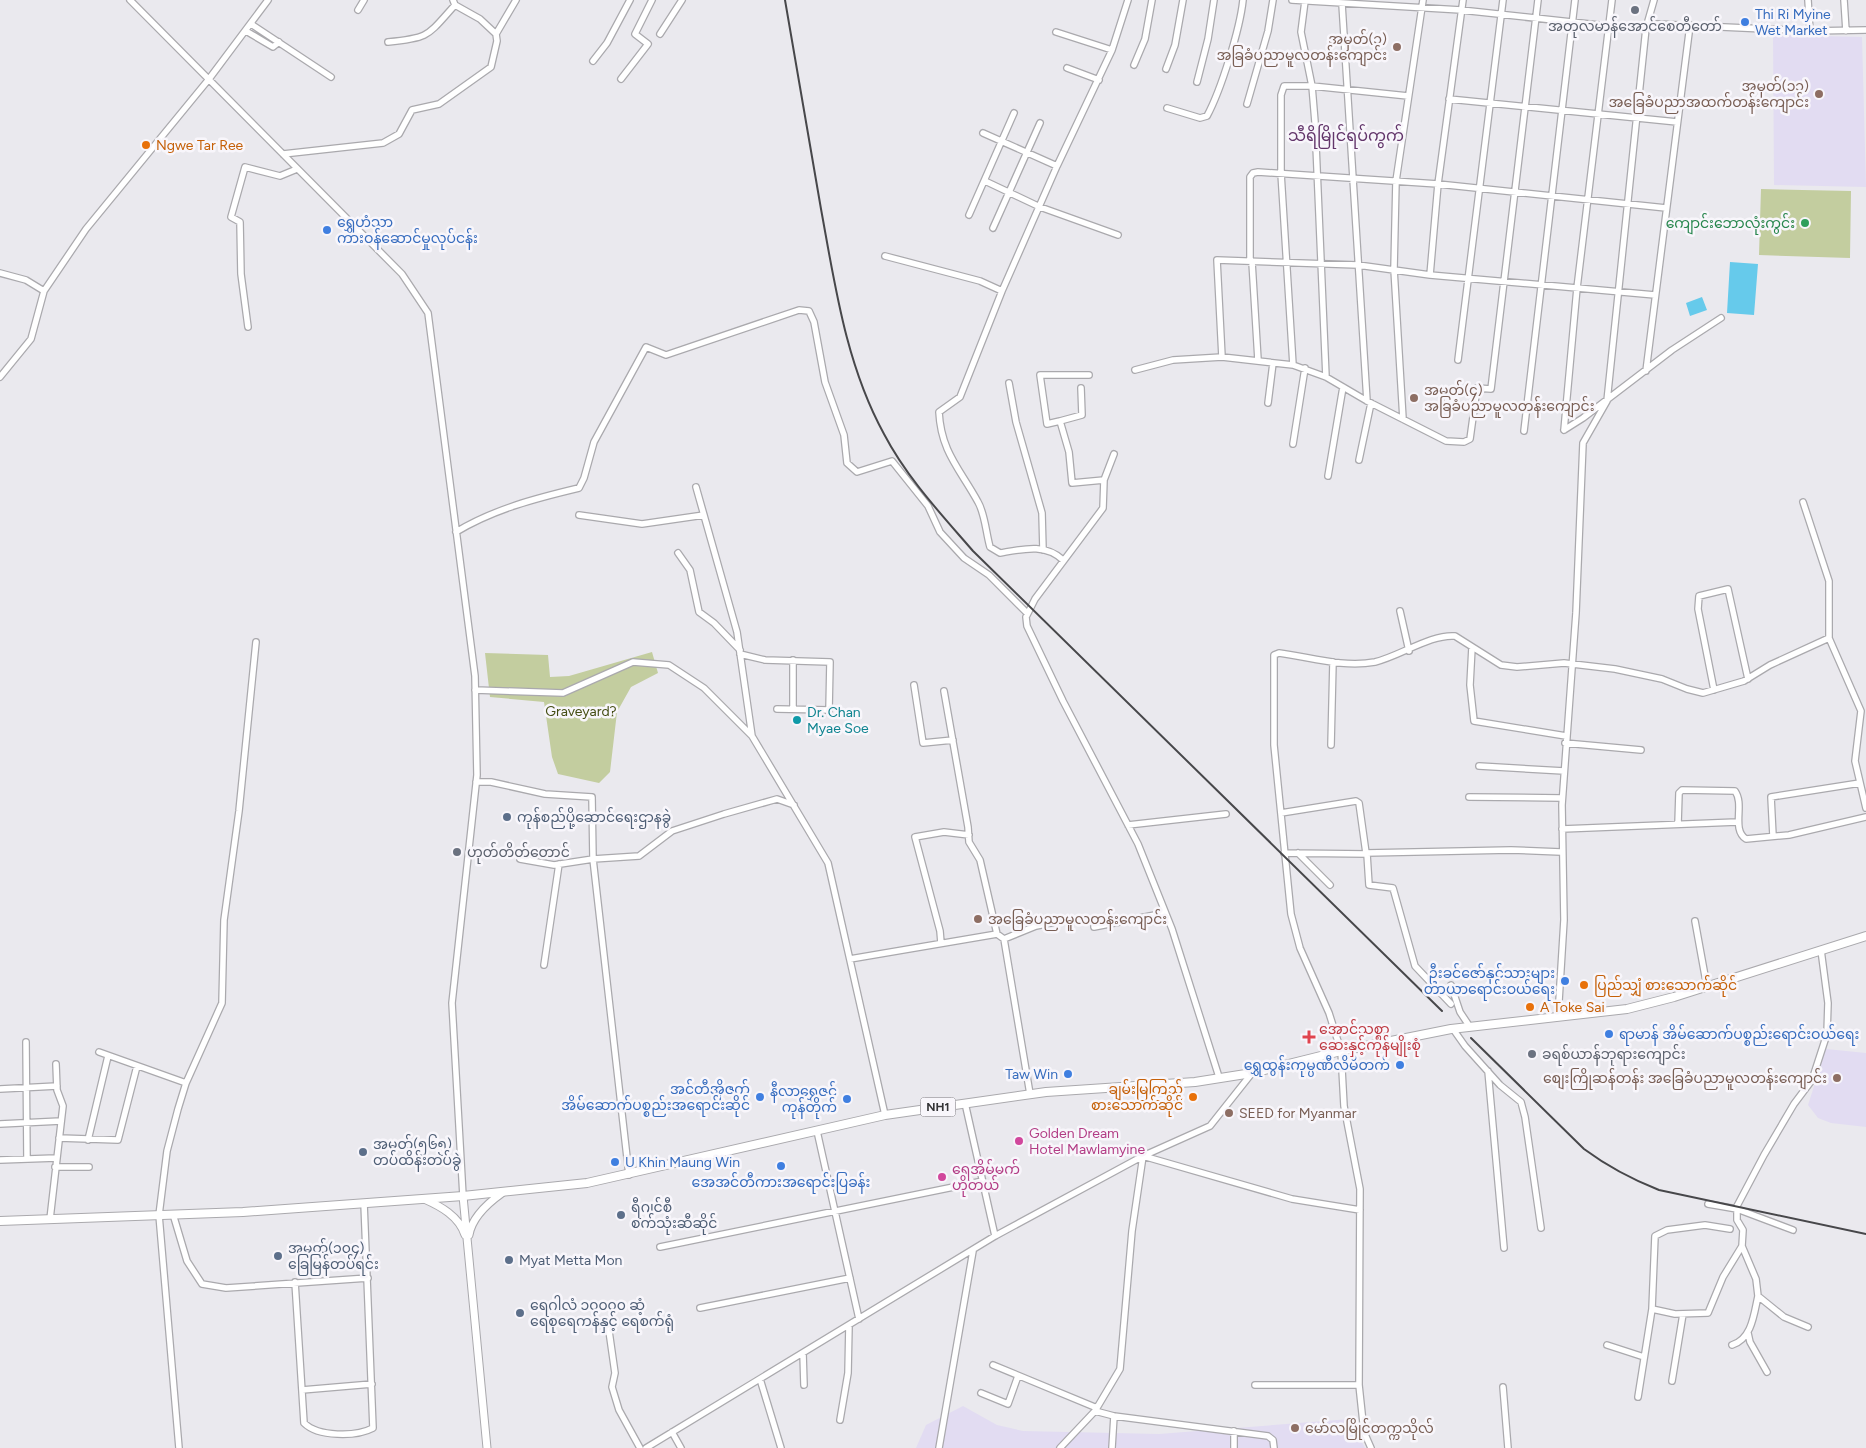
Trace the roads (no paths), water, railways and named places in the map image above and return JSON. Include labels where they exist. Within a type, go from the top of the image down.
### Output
[{"type":"highway","name":"NH1","points":[[0,1221],[159,1215],[364,1203],[502,1193],[587,1183],[629,1175],[885,1115],[1030,1094],[1195,1082],[1252,1073],[1341,1051],[1453,1029],[1645,1006],[1866,936]]},
{"type":"main road","points":[[468,1245],[473,1223],[486,1206],[502,1193]]},
{"type":"main road","points":[[463,1196],[488,1448]]},
{"type":"main road","points":[[423,1199],[440,1206],[460,1224],[468,1245]]},
{"type":"street","points":[[130,0],[402,274],[428,313],[475,690],[476,782],[452,1003],[463,1196]]},
{"type":"street","points":[[0,377],[30,339],[44,291],[86,229],[208,79],[268,0]]},
{"type":"street","points":[[358,10],[364,0]]},
{"type":"street","points":[[283,154],[383,144],[399,134],[412,110],[439,104],[491,67],[497,41],[496,34],[516,0]]},
{"type":"street","points":[[592,61],[611,37],[630,0]]},
{"type":"street","points":[[621,79],[648,44],[635,34],[652,0]]},
{"type":"street","points":[[660,34],[682,0]]},
{"type":"street","points":[[1063,560],[1054,551],[1035,548],[1000,553],[990,547],[980,504],[952,461],[940,432],[939,412],[960,397],[1002,291],[1057,166],[1112,50],[1128,0]]},
{"type":"street","points":[[1134,65],[1145,39],[1152,0]]},
{"type":"street","points":[[1166,68],[1175,45],[1183,0]]},
{"type":"street","points":[[1196,82],[1208,39],[1214,0]]},
{"type":"street","points":[[1166,108],[1200,118],[1207,116],[1217,95],[1237,26],[1242,0]]},
{"type":"street","points":[[1246,104],[1268,31],[1274,0]]},
{"type":"street","points":[[1292,0],[1342,4],[1386,2],[1608,26],[1646,28],[1657,24],[1810,31],[1866,30]]},
{"type":"street","points":[[1404,419],[1394,269],[1396,181],[1423,0]]},
{"type":"street","points":[[1430,276],[1438,184],[1463,0]]},
{"type":"street","points":[[1458,360],[1503,0]]},
{"type":"street","points":[[1135,370],[1173,360],[1222,357],[1293,365],[1326,377],[1369,402],[1446,441],[1464,442],[1470,439],[1477,388],[1490,388],[1505,281],[1538,0]]},
{"type":"street","points":[[1524,431],[1575,0]]},
{"type":"street","points":[[1612,0],[1577,288],[1564,430],[1607,401],[1672,350],[1721,318]]},
{"type":"street","points":[[1558,1017],[1564,920],[1561,852],[1562,798],[1572,665],[1584,443],[1607,401],[1646,28],[1654,0]]},
{"type":"street","points":[[1808,0],[1810,31]]},
{"type":"street","points":[[1844,0],[1846,31]]},
{"type":"street","points":[[388,42],[418,40],[428,35],[454,2],[480,19],[496,34]]},
{"type":"street","points":[[1305,2],[1301,32],[1312,86],[1318,176],[1326,377]]},
{"type":"street","points":[[1342,4],[1358,265],[1369,402],[1359,460]]},
{"type":"street","points":[[250,24],[331,78]]},
{"type":"street","points":[[1646,371],[1690,25]]},
{"type":"street","points":[[246,31],[272,47],[279,42]]},
{"type":"street","points":[[1056,32],[1112,50]]},
{"type":"street","points":[[1067,68],[1099,80]]},
{"type":"street","points":[[1293,365],[1281,173],[1281,95],[1284,86],[1288,84],[1408,96]]},
{"type":"street","points":[[1449,99],[1677,122]]},
{"type":"street","points":[[969,215],[1014,113]]},
{"type":"street","points":[[993,228],[1040,123]]},
{"type":"street","points":[[983,132],[1027,154],[1057,166]]},
{"type":"street","points":[[248,327],[241,274],[240,222],[231,217],[245,167],[280,176],[298,169]]},
{"type":"street","points":[[1258,360],[1251,262],[1250,177],[1253,173],[1281,173],[1438,184],[1666,208]]},
{"type":"street","points":[[985,181],[1040,207],[1118,235]]},
{"type":"street","points":[[885,256],[980,281],[1002,291]]},
{"type":"street","points":[[1222,357],[1217,260],[1358,265],[1430,276],[1541,284],[1655,296]]},
{"type":"street","points":[[0,273],[26,280],[44,291]]},
{"type":"street","points":[[456,532],[478,519],[543,497],[579,488],[584,478],[594,442],[646,347],[666,355],[799,310],[809,311],[814,322],[825,382],[844,435],[847,464],[857,472],[892,460],[928,506],[940,532],[964,558],[989,575],[1027,613]]},
{"type":"street","points":[[1268,403],[1273,363]]},
{"type":"street","points":[[1293,444],[1305,368]]},
{"type":"street","points":[[1081,388],[1082,415],[1047,424],[1040,375],[1090,375]]},
{"type":"street","points":[[1009,383],[1016,422],[1042,513],[1043,550]]},
{"type":"street","points":[[1328,476],[1343,387]]},
{"type":"street","points":[[1060,421],[1069,452],[1072,483],[1104,480]]},
{"type":"street","points":[[1114,454],[1104,480],[1103,508],[1063,560],[1027,613],[1028,626],[1063,701],[1128,826],[1165,913],[1219,1077]]},
{"type":"street","points":[[696,487],[737,632],[752,736]]},
{"type":"street","points":[[1803,502],[1829,581],[1829,638],[1838,663],[1861,711],[1855,761],[1866,808]]},
{"type":"street","points":[[579,514],[642,524],[704,515]]},
{"type":"street","points":[[678,553],[690,570],[699,612],[714,623],[740,652],[766,660],[830,662],[829,710],[777,709]]},
{"type":"street","points":[[1714,690],[1698,609],[1699,596],[1728,589],[1748,679]]},
{"type":"street","points":[[1400,611],[1409,651]]},
{"type":"street","points":[[1372,1448],[1364,1432],[1359,1385],[1360,1189],[1344,1106],[1341,1051],[1329,1014],[1300,948],[1291,914],[1274,745],[1272,658],[1279,653],[1333,662],[1374,662],[1409,651],[1434,639],[1451,635],[1501,665],[1572,665],[1615,669],[1662,679],[1686,689],[1703,693],[1748,679],[1770,665],[1829,638]]},
{"type":"street","points":[[179,1448],[159,1215],[167,1152],[186,1083],[222,1004],[224,920],[239,811],[256,642]]},
{"type":"street","points":[[1472,647],[1470,685],[1474,720],[1565,739],[1641,750]]},
{"type":"street","points":[[793,660],[793,710]]},
{"type":"street","points":[[475,690],[563,692],[633,662],[669,665],[704,688],[752,736],[828,863],[885,1115]]},
{"type":"street","points":[[1331,746],[1333,662]]},
{"type":"street","points":[[914,685],[923,743],[953,740]]},
{"type":"street","points":[[944,691],[969,842],[980,860],[997,934],[1004,939],[1030,1094]]},
{"type":"street","points":[[1479,766],[1564,772]]},
{"type":"street","points":[[476,782],[491,782],[545,794],[592,796],[593,859],[629,1175]]},
{"type":"street","points":[[1773,836],[1771,796],[1860,783]]},
{"type":"street","points":[[1678,824],[1679,796],[1682,790],[1735,792],[1738,795],[1737,822],[1743,838],[1789,834],[1866,817]]},
{"type":"street","points":[[1469,797],[1562,798]]},
{"type":"street","points":[[520,859],[559,864],[593,859],[640,856],[672,831],[777,799],[794,805]]},
{"type":"street","points":[[1281,812],[1356,801],[1359,803],[1369,885],[1393,888],[1415,966],[1451,1004]]},
{"type":"street","points":[[1128,826],[1226,814]]},
{"type":"street","points":[[1562,829],[1737,822]]},
{"type":"street","points":[[941,943],[940,931],[915,837],[944,832],[969,835]]},
{"type":"street","points":[[1284,853],[1511,850],[1561,852]]},
{"type":"street","points":[[1298,853],[1330,885]]},
{"type":"street","points":[[544,966],[559,864]]},
{"type":"street","points":[[1094,927],[1165,913]]},
{"type":"street","points":[[1694,920],[1707,987]]},
{"type":"street","points":[[1004,939],[1036,926],[1056,922]]},
{"type":"street","points":[[850,959],[997,934]]},
{"type":"street","points":[[1732,1345],[1740,1342],[1748,1332],[1758,1296],[1756,1279],[1742,1246],[1743,1230],[1737,1220],[1737,1209],[1764,1155],[1794,1104],[1812,1080],[1827,1034],[1828,1003],[1821,950]]},
{"type":"street","points":[[1451,985],[1460,1012],[1470,1027]]},
{"type":"street","points":[[1453,1029],[1488,1071],[1521,1102],[1541,1228]]},
{"type":"street","points":[[26,1042],[27,1159]]},
{"type":"street","points":[[99,1052],[186,1083]]},
{"type":"street","points":[[88,1140],[108,1056]]},
{"type":"street","points":[[50,1219],[63,1104],[57,1086],[56,1064]]},
{"type":"street","points":[[59,1138],[116,1141],[119,1138],[136,1066]]},
{"type":"street","points":[[1488,1071],[1504,1248]]},
{"type":"street","points":[[646,1448],[995,1236],[1143,1156],[1210,1126],[1252,1073]]},
{"type":"street","points":[[0,1089],[26,1086],[57,1086]]},
{"type":"street","points":[[965,1103],[995,1236]]},
{"type":"street","points":[[0,1124],[61,1121]]},
{"type":"street","points":[[817,1131],[859,1319]]},
{"type":"street","points":[[1143,1156],[1292,1199],[1360,1210]]},
{"type":"street","points":[[1060,1448],[1096,1410],[1120,1369],[1132,1231],[1143,1156]]},
{"type":"street","points":[[0,1160],[56,1158]]},
{"type":"street","points":[[55,1167],[89,1167]]},
{"type":"street","points":[[660,1247],[983,1181]]},
{"type":"street","points":[[295,1282],[304,1423],[310,1429],[335,1434],[366,1432],[373,1428],[364,1203]]},
{"type":"street","points":[[1708,1204],[1737,1209],[1793,1230]]},
{"type":"street","points":[[173,1214],[187,1260],[202,1284],[226,1288],[368,1278]]},
{"type":"street","points":[[1638,1396],[1652,1309],[1655,1236],[1667,1230],[1705,1225],[1730,1229]]},
{"type":"street","points":[[1652,1309],[1682,1314],[1708,1313],[1723,1277],[1742,1246]]},
{"type":"street","points":[[939,1448],[973,1251]]},
{"type":"street","points":[[700,1308],[850,1278]]},
{"type":"street","points":[[1758,1296],[1784,1317],[1808,1327]]},
{"type":"street","points":[[1672,1381],[1682,1314]]},
{"type":"street","points":[[608,1324],[614,1372],[612,1387],[619,1410],[640,1448]]},
{"type":"street","points":[[840,1420],[848,1373],[850,1325]]},
{"type":"street","points":[[1748,1332],[1750,1342],[1767,1372]]},
{"type":"street","points":[[1607,1345],[1644,1357]]},
{"type":"street","points":[[803,1352],[804,1385]]},
{"type":"street","points":[[993,1365],[1114,1416],[1268,1436],[1273,1440],[1274,1448]]},
{"type":"street","points":[[981,1393],[1008,1404],[1018,1376]]},
{"type":"street","points":[[760,1379],[781,1448]]},
{"type":"street","points":[[302,1390],[372,1384]]},
{"type":"street","points":[[1255,1385],[1359,1385]]},
{"type":"street","points":[[1504,1387],[1508,1448]]},
{"type":"street","points":[[1112,1448],[1114,1416]]},
{"type":"street","points":[[1234,1431],[1234,1448]]},
{"type":"street","points":[[672,1432],[681,1448]]},
{"type":"water","points":[[1730,262],[1758,264],[1754,315],[1727,313]]},
{"type":"water","points":[[1702,297],[1707,310],[1690,316],[1686,303]]},
{"type":"railway","points":[[785,0],[826,238],[851,353],[871,408],[903,466],[973,551],[1442,1011]]},
{"type":"railway","points":[[1471,1038],[1584,1149],[1629,1177],[1659,1190],[1866,1234]]},
{"type":"place","name":"အတုလမာန်အောင်စေတီတော်","points":[[1635,10]]},
{"type":"place","name":"Thi Ri Myine Wet Market","points":[[1745,22]]},
{"type":"place","name":"အမှတ်(၁) အခြခံပညာမူလတန်းကျောင်း","points":[[1397,47]]},
{"type":"place","name":"အမှတ်(၁၁) အခြေခံပညာအထက်တန်းကျောင်း","points":[[1819,94]]},
{"type":"place","name":"Ngwe Tar Ree","points":[[146,145]]},
{"type":"place","name":"ကျောင်းဘောလုံးကွင်း","points":[[1805,223]]},
{"type":"place","name":"ရွှေဟံသာ ကားဝန်ဆောင်မှုလုပ်ငန်း","points":[[327,230]]},
{"type":"place","name":"အမှတ်(၄) အခြခံပညာမူလတန်းကျောင်း","points":[[1414,398]]},
{"type":"place","name":"Dr. Chan Myae Soe","points":[[797,720]]},
{"type":"place","name":"ကုန်စည်ပို့ဆောင်ရေးဌာနခွဲ","points":[[507,817]]},
{"type":"place","name":"ဟုတ်တိတ်တောင်","points":[[457,852]]},
{"type":"place","name":"အခြေခံပညာမူလတန်းကျောင်း","points":[[978,919]]},
{"type":"place","name":"ဦးခင်ဇော်နှင့်သားများ တာယာရောင်းဝယ်ရေး","points":[[1565,981]]},
{"type":"place","name":"ပြည်သျှံ စားသောက်ဆိုင်","points":[[1584,985]]},
{"type":"place","name":"A Toke Sai","points":[[1530,1007]]},
{"type":"place","name":"ရာမာန် အိမ်ဆောက်ပစ္စည်းရောင်းဝယ်ရေး","points":[[1609,1034]]},
{"type":"place","name":"အောင်သစ္စာ ဆေးနှင့်ကုန်မျိုးစုံ","points":[[1309,1037]]},
{"type":"place","name":"ခရစ်ယာန်ဘုရားကျောင်း","points":[[1532,1054]]},
{"type":"place","name":"ရွှေထွန်းကုမ္ပဏီလိမီတက်","points":[[1400,1065]]},
{"type":"place","name":"Taw Win","points":[[1068,1074]]},
{"type":"place","name":"စျေးကြိုဆန်တန်း အခြေခံပညာမူလတန်းကျောင်း","points":[[1837,1078]]},
{"type":"place","name":"အင်တီအိုဇက် အိမ်ဆောက်ပစ္စည်းအရောင်းဆိုင်","points":[[760,1097]]},
{"type":"place","name":"ချမ်းမြကြည် စားသောက်ဆိုင်","points":[[1193,1097]]},
{"type":"place","name":"နီလာရွှေဇင် ကုန်တိုက်","points":[[847,1099]]},
{"type":"place","name":"SEED for Myanmar","points":[[1229,1113]]},
{"type":"place","name":"Golden Dream Hotel Mawlamyine","points":[[1019,1141]]},
{"type":"place","name":"အမှတ်(၅၆၅) တပ်ထိန်းတပ်ခွဲ","points":[[363,1152]]},
{"type":"place","name":"U Khin Maung Win","points":[[615,1162]]},
{"type":"place","name":"အေအင်တီကားအရောင်းပြခန်း","points":[[781,1166]]},
{"type":"place","name":"ရွှေအိမ်မက် ဟိုတယ်","points":[[942,1177]]},
{"type":"place","name":"ရီဂျင်စီ စက်သုံးဆီဆိုင်","points":[[621,1215]]},
{"type":"place","name":"အမှတ်(၁၀၄) ခြေမြန်တပ်ရင်း","points":[[278,1256]]},
{"type":"place","name":"Myat Metta Mon","points":[[509,1260]]},
{"type":"place","name":"ရေဂါလံ ၁၀၀၀၀ ဆံ့ ရေစုရေကန်နှင့် ရေစက်ရုံ","points":[[520,1313]]},
{"type":"place","name":"မော်လမြိုင်တက္ကသိုလ်","points":[[1295,1428]]},
{"type":"district","name":"သီရိမြိုင်ရပ်ကွက်","points":[[1346,135]]},
{"type":"park label","name":"Graveyard?","points":[[581,711]]}]
